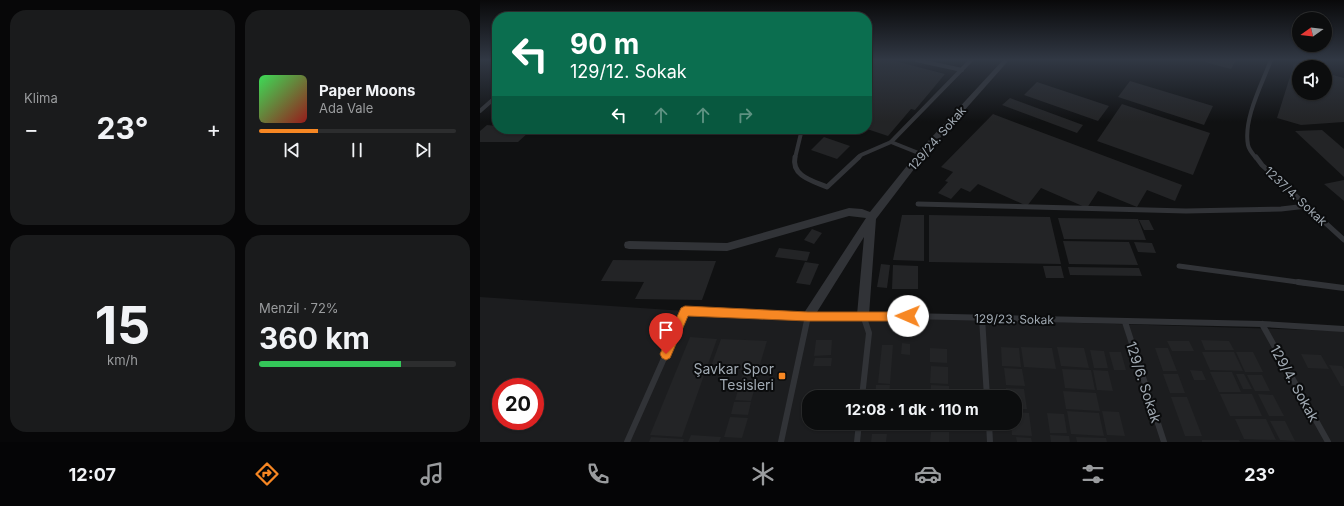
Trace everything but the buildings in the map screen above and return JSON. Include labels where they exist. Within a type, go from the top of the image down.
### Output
[{"type":"street","name":"129/24. Sokak","points":[[808,316],[872,217],[922,154],[988,81]]},
{"type":"street","points":[[629,245],[727,247],[849,212],[862,213],[872,217],[863,315]]},
{"type":"lane","points":[[801,134],[793,163],[795,170],[802,177],[827,187],[861,155],[891,142],[952,81]]},
{"type":"lane","name":"1237/4. Sokak","points":[[1263,81],[1248,122],[1248,144],[1250,150],[1262,165],[1344,240]]},
{"type":"lane","points":[[480,111],[492,100]]},
{"type":"lane","points":[[891,142],[922,154]]},
{"type":"lane","points":[[918,204],[1186,211],[1281,209],[1307,206]]},
{"type":"lane","points":[[1179,266],[1344,288]]},
{"type":"lane","name":"129/23. Sokak","points":[[627,442],[685,311],[808,316],[863,315],[1262,324],[1344,328]]},
{"type":"lane","points":[[863,315],[869,333],[863,390]]},
{"type":"lane","points":[[781,442],[808,316]]},
{"type":"lane","points":[[982,318],[987,390]]},
{"type":"lane","name":"129/6. Sokak","points":[[1125,322],[1164,442]]},
{"type":"lane","name":"129/4. Sokak","points":[[1262,324],[1328,442]]},
{"type":"lane","points":[[857,442],[858,430]]},
{"type":"lane","points":[[989,430],[990,442]]},
{"type":"shaded area","points":[[480,297],[685,311],[1344,331],[1344,442],[480,442]]},
{"type":"place","name":"Şavkar Spor Tesisleri","points":[[782,376]]},
{"type":"route","points":[[666,354],[685,311],[808,316],[908,316]]}]
